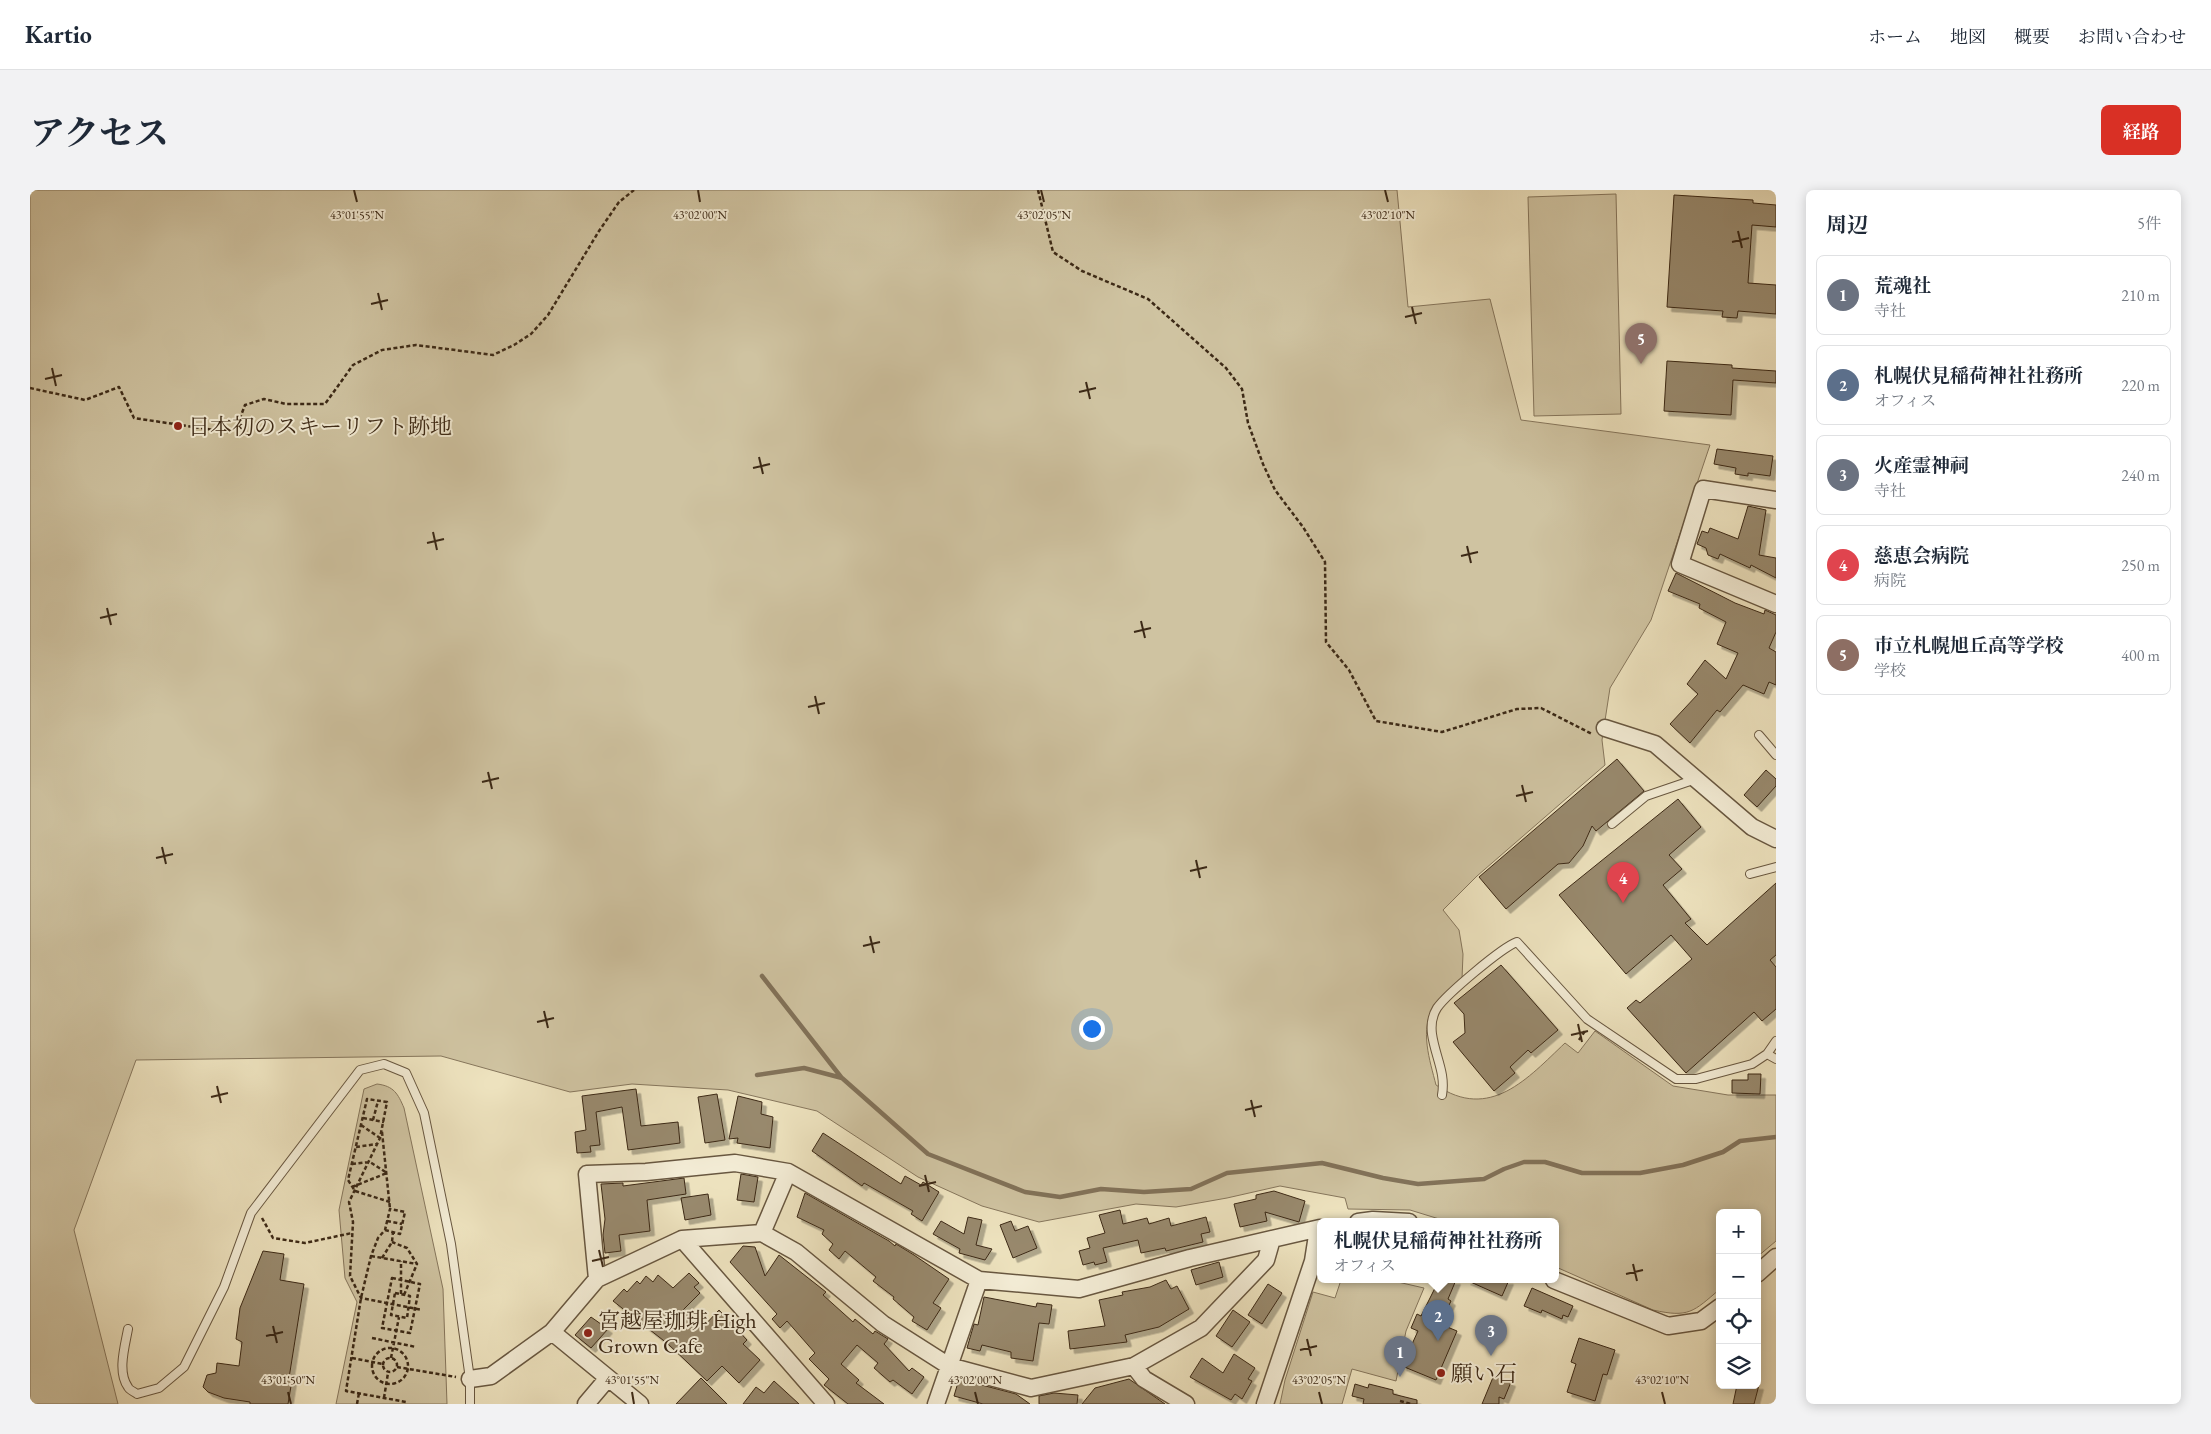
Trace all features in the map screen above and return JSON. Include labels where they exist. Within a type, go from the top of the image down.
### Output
[{"type":"street","points":[[1776,500],[1703,489],[1680,564],[1776,604]]},
{"type":"street","points":[[1605,728],[1655,744],[1752,827],[1776,839]]},
{"type":"street","points":[[597,1279],[587,1174],[646,1172],[734,1164],[788,1172],[979,1280],[1080,1289],[1190,1258],[1317,1229]]},
{"type":"street","points":[[762,1233],[788,1172]]},
{"type":"street","points":[[470,1379],[491,1376],[552,1332],[597,1279],[682,1239],[762,1233],[796,1252],[883,1324],[949,1366],[1031,1388],[1134,1366],[1201,1328],[1266,1260],[1272,1240]]},
{"type":"street","points":[[682,1239],[826,1404]]},
{"type":"street","points":[[1265,1404],[1313,1261],[1317,1240]]},
{"type":"street","points":[[1761,1270],[1776,1257]]},
{"type":"street","points":[[936,1404],[979,1280]]},
{"type":"street","points":[[1559,1282],[1649,1320],[1668,1326],[1701,1321],[1716,1310]]},
{"type":"street","points":[[552,1332],[640,1404]]},
{"type":"street","points":[[1134,1366],[1144,1379],[1186,1404]]},
{"type":"street","points":[[586,1404],[608,1378]]},
{"type":"lane","points":[[1759,735],[1776,755]]},
{"type":"lane","points":[[1612,824],[1646,796],[1696,779]]},
{"type":"lane","points":[[1750,874],[1776,867]]},
{"type":"lane","points":[[1442,1095],[1444,1084],[1442,1070],[1432,1034],[1432,1020],[1437,1008],[1474,973],[1509,945],[1517,942],[1588,1019],[1676,1079],[1696,1079],[1733,1071],[1752,1064],[1767,1054],[1776,1041]]},
{"type":"lane","points":[[1767,1054],[1776,1059]]},
{"type":"lane","points":[[128,1329],[122,1356],[128,1388],[137,1394],[159,1388],[184,1367],[224,1287],[251,1213],[360,1070],[384,1064],[406,1073],[424,1113],[451,1244],[470,1379],[470,1404]]},
{"type":"path","points":[[30,388],[86,400],[119,387],[134,418],[227,432],[237,426],[245,405],[264,399],[286,404],[325,404],[353,365],[382,350],[416,345],[493,355],[525,338],[548,315],[599,231],[619,202],[634,190]]},
{"type":"path","points":[[1038,190],[1053,252],[1082,271],[1148,299],[1226,368],[1242,389],[1248,423],[1275,490],[1302,527],[1324,562],[1327,599],[1326,642],[1349,670],[1376,721],[1442,732],[1517,709],[1541,708],[1591,735],[1605,728]]},
{"type":"path","points":[[354,1192],[348,1180],[367,1099],[387,1102],[380,1138],[370,1162],[349,1202],[352,1233],[350,1276],[361,1298]]},
{"type":"path","points":[[373,1120],[378,1101]]},
{"type":"path","points":[[363,1118],[384,1122]]},
{"type":"path","points":[[361,1125],[380,1138]]},
{"type":"path","points":[[382,1131],[390,1209],[385,1230],[378,1238],[371,1256],[361,1298],[346,1390],[406,1402]]},
{"type":"path","points":[[356,1147],[377,1144]]},
{"type":"path","points":[[352,1164],[370,1162],[387,1174]]},
{"type":"path","points":[[352,1187],[387,1174]]},
{"type":"path","points":[[354,1192],[390,1202]]},
{"type":"path","points":[[256,1206],[273,1238],[305,1243],[352,1233]]},
{"type":"path","points":[[385,1230],[400,1234],[405,1212],[390,1209]]},
{"type":"path","points":[[388,1220],[402,1224]]},
{"type":"path","points":[[382,1258],[392,1242],[393,1232]]},
{"type":"path","points":[[392,1242],[407,1248],[417,1264]]},
{"type":"path","points":[[371,1256],[417,1264]]},
{"type":"path","points":[[401,1261],[403,1295]]},
{"type":"path","points":[[403,1295],[417,1264]]},
{"type":"path","points":[[392,1278],[402,1280],[420,1284],[410,1333],[382,1328],[392,1278]]},
{"type":"path","points":[[395,1293],[403,1295],[410,1296],[406,1318],[391,1315],[395,1293]]},
{"type":"path","points":[[361,1298],[422,1310]]},
{"type":"path","points":[[391,1358],[399,1317]]},
{"type":"path","points":[[372,1338],[416,1346]]},
{"type":"path","points":[[393,1348],[404,1355],[407,1369],[403,1378],[386,1383],[376,1377],[373,1372],[373,1362],[381,1350],[393,1348]]},
{"type":"path","points":[[352,1358],[383,1364]]},
{"type":"path","points":[[388,1373],[385,1371],[383,1364],[384,1360],[391,1358]]},
{"type":"path","points":[[391,1358],[395,1360],[397,1367]]},
{"type":"path","points":[[397,1367],[470,1379]]},
{"type":"path","points":[[388,1373],[396,1370],[397,1367]]},
{"type":"path","points":[[384,1398],[388,1373]]},
{"type":"path","points":[[357,1404],[359,1393]]},
{"type":"path","points":[[1400,1401],[1411,1404]]},
{"type":"shaded area","points":[[30,190],[1397,190],[1408,307],[1490,299],[1521,420],[1710,445],[1651,620],[1610,688],[1602,740],[1605,765],[1477,876],[1443,910],[1459,930],[1463,954],[1462,979],[1443,995],[1434,1006],[1427,1025],[1426,1035],[1436,1085],[1456,1095],[1474,1099],[1491,1097],[1507,1091],[1537,1070],[1565,1043],[1578,1053],[1595,1031],[1673,1086],[1728,1095],[1776,1095],[1776,1241],[1761,1254],[1761,1209],[1716,1209],[1716,1292],[1696,1308],[1683,1313],[1653,1310],[1559,1268],[1559,1218],[1436,1218],[1410,1210],[1348,1209],[1345,1198],[1280,1186],[1176,1207],[1136,1204],[1039,1222],[982,1206],[918,1177],[817,1111],[728,1090],[632,1084],[570,1092],[441,1056],[136,1060],[74,1230],[118,1404],[30,1404]]},
{"type":"shaded area","points":[[1616,194],[1621,414],[1534,416],[1528,197]]},
{"type":"shaded area","points":[[377,1084],[395,1091],[404,1108],[443,1289],[447,1404],[336,1404],[357,1302],[345,1278],[339,1210],[364,1089]]},
{"type":"shaded area","points":[[1340,1283],[1402,1283],[1424,1288],[1406,1331],[1396,1381],[1352,1369],[1342,1404],[1280,1404],[1285,1380],[1313,1292],[1335,1298]]},
{"type":"building","points":[[1674,195],[1753,200],[1753,203],[1776,205],[1776,227],[1752,225],[1748,283],[1776,285],[1776,314],[1738,311],[1737,318],[1722,317],[1723,311],[1667,307]]},
{"type":"building","points":[[1667,361],[1732,365],[1732,368],[1776,371],[1776,383],[1733,380],[1731,415],[1664,411]]},
{"type":"building","points":[[1717,449],[1773,456],[1770,476],[1748,473],[1748,476],[1735,474],[1736,468],[1714,464]]},
{"type":"building","points":[[1748,506],[1766,510],[1759,555],[1776,558],[1776,578],[1751,565],[1750,568],[1720,554],[1718,559],[1708,555],[1706,548],[1697,544],[1702,531],[1708,533],[1710,528],[1738,539]]},
{"type":"building","points":[[1676,573],[1735,603],[1764,614],[1765,610],[1776,615],[1776,632],[1769,648],[1776,652],[1776,685],[1769,682],[1764,694],[1743,685],[1720,712],[1717,710],[1690,743],[1670,724],[1698,694],[1687,684],[1705,660],[1726,679],[1738,653],[1717,644],[1726,622],[1699,608],[1700,604],[1668,591]]},
{"type":"building","points":[[1617,759],[1644,791],[1596,831],[1592,826],[1583,846],[1569,863],[1558,864],[1506,909],[1479,877]]},
{"type":"building","points":[[1766,770],[1776,779],[1776,786],[1757,807],[1744,795]]},
{"type":"building","points":[[1678,799],[1701,827],[1669,855],[1682,869],[1663,885],[1691,919],[1685,923],[1707,945],[1776,883],[1776,955],[1770,960],[1776,967],[1776,1009],[1762,1021],[1754,1012],[1686,1073],[1627,1008],[1636,1000],[1640,1003],[1692,959],[1671,935],[1626,974],[1559,895]]},
{"type":"building","points":[[1501,965],[1558,1030],[1531,1053],[1528,1050],[1510,1067],[1515,1073],[1494,1091],[1453,1042],[1465,1033],[1464,1014],[1454,1003]]},
{"type":"building","points":[[1748,1074],[1761,1074],[1760,1094],[1732,1093],[1732,1080],[1748,1080]]},
{"type":"building","points":[[636,1089],[641,1126],[678,1122],[680,1143],[628,1150],[622,1107],[596,1112],[600,1145],[590,1146],[591,1152],[577,1153],[575,1132],[586,1130],[582,1096]]},
{"type":"building","points":[[717,1094],[725,1140],[705,1143],[698,1097]]},
{"type":"building","points":[[738,1096],[762,1102],[761,1114],[773,1117],[770,1148],[737,1143],[738,1138],[729,1139]]},
{"type":"building","points":[[823,1133],[901,1184],[905,1176],[921,1185],[923,1182],[939,1192],[922,1221],[911,1214],[913,1211],[864,1183],[862,1186],[812,1151]]},
{"type":"building","points":[[741,1174],[758,1177],[754,1202],[737,1200]]},
{"type":"building","points":[[684,1178],[686,1194],[647,1200],[650,1231],[619,1235],[621,1251],[605,1253],[603,1235],[605,1219],[601,1184],[623,1183],[623,1186]]},
{"type":"building","points":[[1274,1191],[1305,1201],[1299,1222],[1265,1212],[1267,1221],[1240,1227],[1234,1204],[1256,1199],[1256,1195]]},
{"type":"building","points":[[805,1193],[895,1246],[896,1244],[949,1279],[933,1303],[941,1308],[927,1330],[912,1321],[914,1317],[893,1299],[894,1297],[873,1281],[876,1277],[845,1251],[839,1259],[829,1250],[833,1244],[822,1234],[824,1230],[797,1217]]},
{"type":"building","points":[[708,1194],[711,1215],[685,1220],[681,1198]]},
{"type":"building","points":[[1120,1210],[1123,1224],[1147,1218],[1149,1224],[1169,1218],[1171,1226],[1206,1217],[1210,1232],[1201,1234],[1203,1242],[1166,1251],[1165,1248],[1141,1253],[1138,1240],[1103,1248],[1107,1262],[1095,1265],[1094,1262],[1083,1265],[1079,1251],[1090,1248],[1087,1238],[1105,1233],[1099,1215]]},
{"type":"building","points":[[968,1217],[982,1220],[976,1245],[992,1249],[985,1260],[959,1253],[960,1249],[933,1234],[941,1221],[964,1234]]},
{"type":"building","points":[[1011,1221],[1015,1231],[1028,1226],[1037,1248],[1013,1258],[1000,1225]]},
{"type":"building","points":[[743,1246],[755,1247],[765,1276],[779,1255],[826,1292],[823,1295],[853,1322],[855,1319],[873,1334],[875,1331],[888,1339],[884,1344],[909,1371],[912,1368],[924,1377],[912,1394],[893,1380],[890,1382],[874,1368],[878,1363],[857,1345],[841,1364],[859,1380],[856,1383],[884,1404],[848,1404],[824,1385],[829,1379],[809,1359],[815,1353],[787,1321],[780,1328],[772,1319],[777,1314],[730,1262]]},
{"type":"building","points":[[263,1251],[284,1254],[280,1280],[304,1284],[289,1378],[292,1380],[288,1404],[250,1404],[250,1402],[224,1398],[208,1392],[203,1387],[207,1375],[216,1373],[217,1363],[239,1366],[242,1342],[236,1339],[240,1308]]},
{"type":"building","points":[[1219,1262],[1223,1277],[1196,1285],[1191,1270]]},
{"type":"building","points":[[689,1273],[699,1283],[694,1287],[700,1293],[683,1310],[703,1327],[719,1310],[747,1340],[743,1344],[760,1360],[739,1383],[722,1366],[707,1381],[668,1344],[613,1301],[624,1289],[627,1292],[637,1281],[640,1284],[646,1276],[653,1282],[658,1275],[673,1288]]},
{"type":"building","points":[[1166,1280],[1171,1289],[1177,1286],[1189,1309],[1159,1327],[1125,1335],[1127,1342],[1070,1349],[1068,1331],[1105,1326],[1099,1300],[1123,1295],[1122,1292],[1150,1287]]},
{"type":"building","points":[[1438,1283],[1455,1283],[1448,1299],[1451,1301],[1440,1324],[1457,1331],[1436,1380],[1402,1366],[1418,1331],[1411,1328],[1417,1314],[1421,1316]]},
{"type":"building","points":[[1473,1283],[1508,1283],[1502,1296]]},
{"type":"building","points":[[1268,1284],[1282,1293],[1262,1324],[1248,1315]]},
{"type":"building","points":[[1532,1288],[1573,1306],[1568,1317],[1563,1315],[1562,1319],[1542,1310],[1541,1313],[1524,1306]]},
{"type":"building","points":[[984,1297],[1036,1307],[1037,1303],[1052,1305],[1049,1324],[1039,1323],[1033,1361],[1011,1358],[1011,1352],[982,1345],[980,1351],[967,1348],[974,1324],[978,1325]]},
{"type":"building","points":[[1233,1310],[1250,1322],[1232,1347],[1216,1336]]},
{"type":"building","points":[[591,1317],[608,1329],[591,1348],[575,1335]]},
{"type":"building","points":[[1579,1338],[1615,1350],[1607,1375],[1603,1374],[1595,1401],[1567,1392],[1576,1364],[1571,1362]]},
{"type":"building","points":[[1234,1354],[1255,1368],[1248,1379],[1252,1381],[1242,1399],[1235,1394],[1231,1400],[1190,1377],[1202,1358],[1223,1373]]},
{"type":"building","points":[[1494,1375],[1511,1382],[1504,1399],[1499,1397],[1499,1404],[1482,1404]]},
{"type":"building","points":[[701,1378],[727,1404],[676,1404]]},
{"type":"building","points":[[959,1379],[1016,1394],[1030,1404],[983,1404],[954,1396]]},
{"type":"building","points":[[1129,1379],[1165,1404],[1082,1404],[1095,1388]]},
{"type":"building","points":[[774,1381],[799,1404],[743,1404],[756,1387],[764,1393]]},
{"type":"building","points":[[1355,1384],[1368,1388],[1369,1384],[1393,1390],[1393,1394],[1417,1400],[1417,1404],[1363,1404],[1364,1399],[1352,1396]]},
{"type":"building","points":[[1736,1389],[1758,1389],[1754,1404],[1733,1404]]},
{"type":"building","points":[[1054,1393],[1078,1395],[1077,1404],[1039,1404],[1039,1396]]},
{"type":"waterway","points":[[762,976],[841,1077]]},
{"type":"waterway","points":[[757,1075],[804,1068],[842,1078],[928,1154],[1025,1192],[1060,1197],[1101,1189],[1144,1192],[1191,1189],[1227,1173],[1322,1163],[1383,1178],[1418,1184],[1484,1179],[1524,1162],[1545,1162],[1582,1173],[1640,1173],[1683,1165],[1723,1152],[1740,1141],[1776,1137]]},
{"type":"place","name":"市立札幌旭丘高等学校","points":[[1641,364]]},
{"type":"place","name":"日本初のスキーリフト跡地","points":[[178,426]]},
{"type":"place","name":"慈恵会病院","points":[[1623,903]]},
{"type":"place","name":"宮越屋珈琲 High Grown Cafe","points":[[588,1333]]},
{"type":"place","name":"札幌伏見稲荷神社社務所","points":[[1438,1341]]},
{"type":"place","name":"火産霊神祠","points":[[1491,1356]]},
{"type":"place","name":"願い石","points":[[1441,1373]]},
{"type":"place","name":"荒魂社","points":[[1400,1377]]}]
